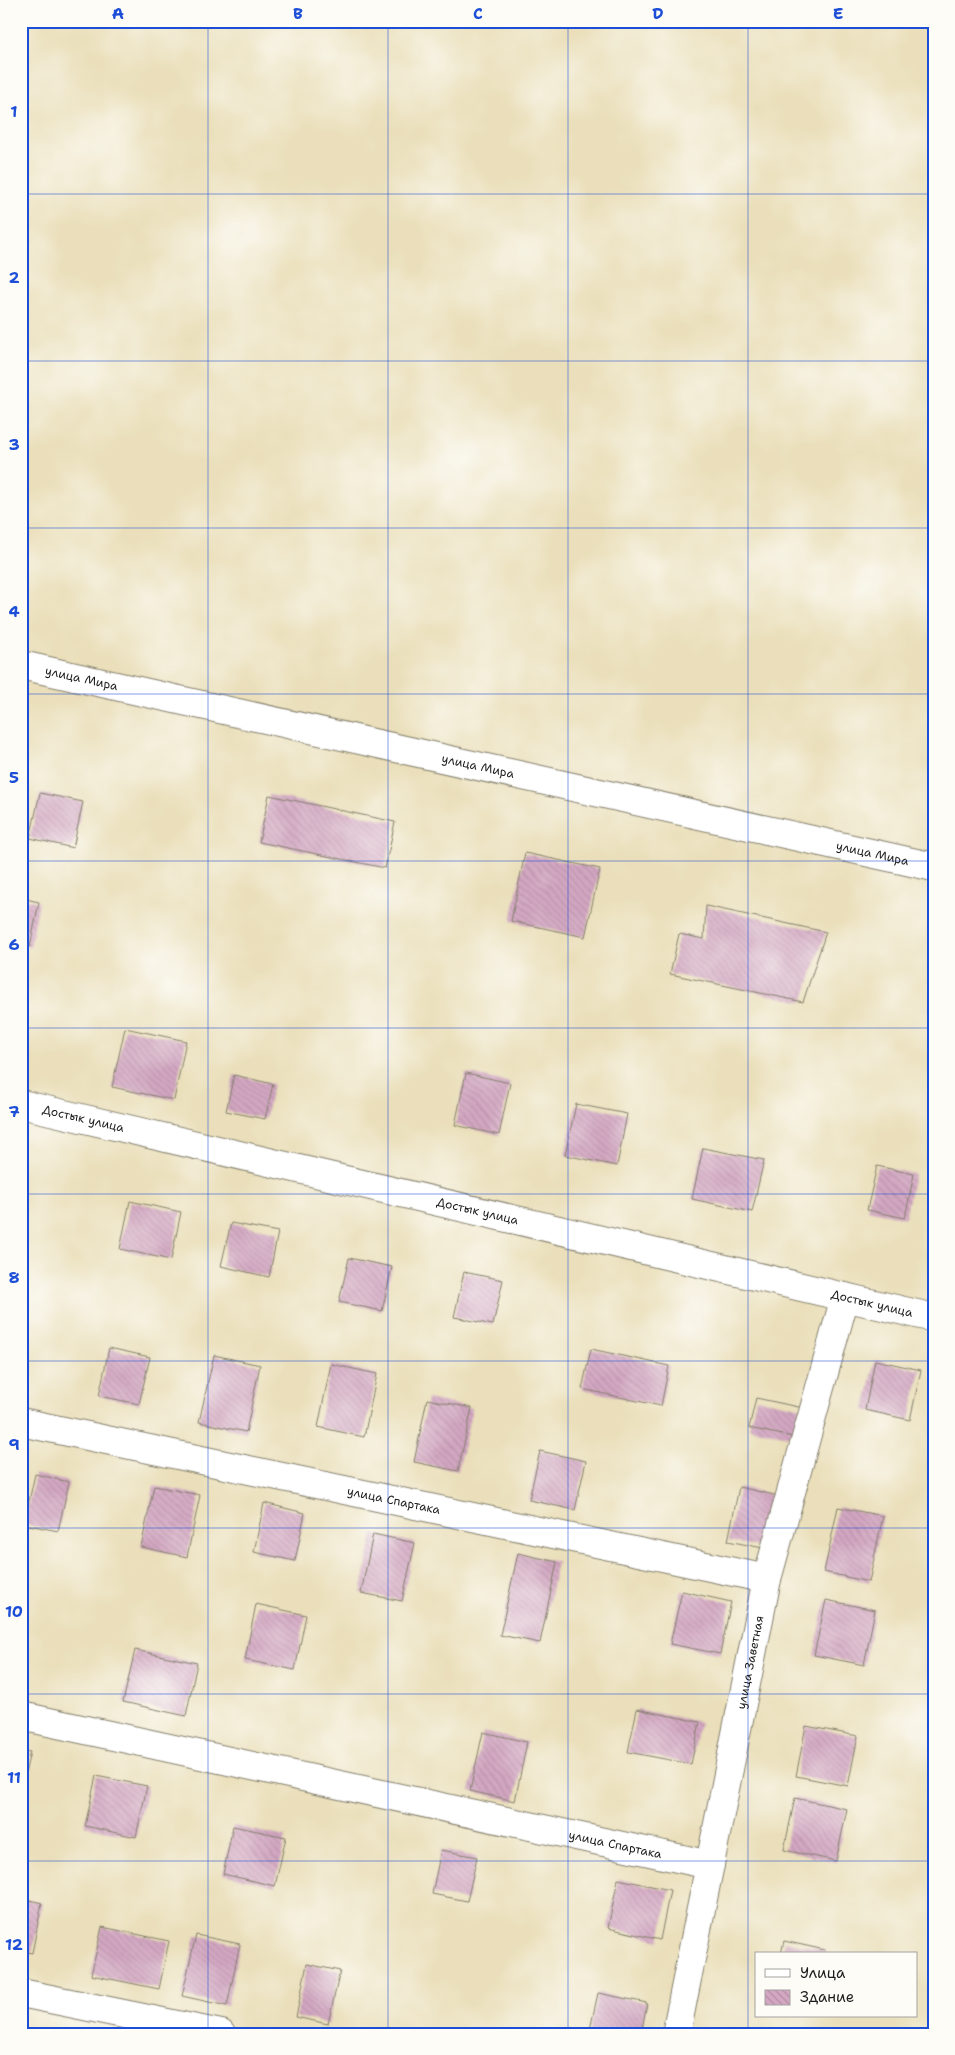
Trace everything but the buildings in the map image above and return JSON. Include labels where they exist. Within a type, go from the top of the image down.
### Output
[{"type":"street","name":"улица Мира","points":[[21,665],[934,867]]},
{"type":"street","name":"Достык улица","points":[[21,1104],[934,1318]]},
{"type":"street","name":"улица Заветная","points":[[676,2034],[767,1579],[845,1297]]},
{"type":"street","name":"улица Спартака","points":[[21,1422],[767,1579]]},
{"type":"street","name":"улица Спартака","points":[[21,1716],[710,1866]]},
{"type":"street","points":[[21,1993],[221,2034]]}]
